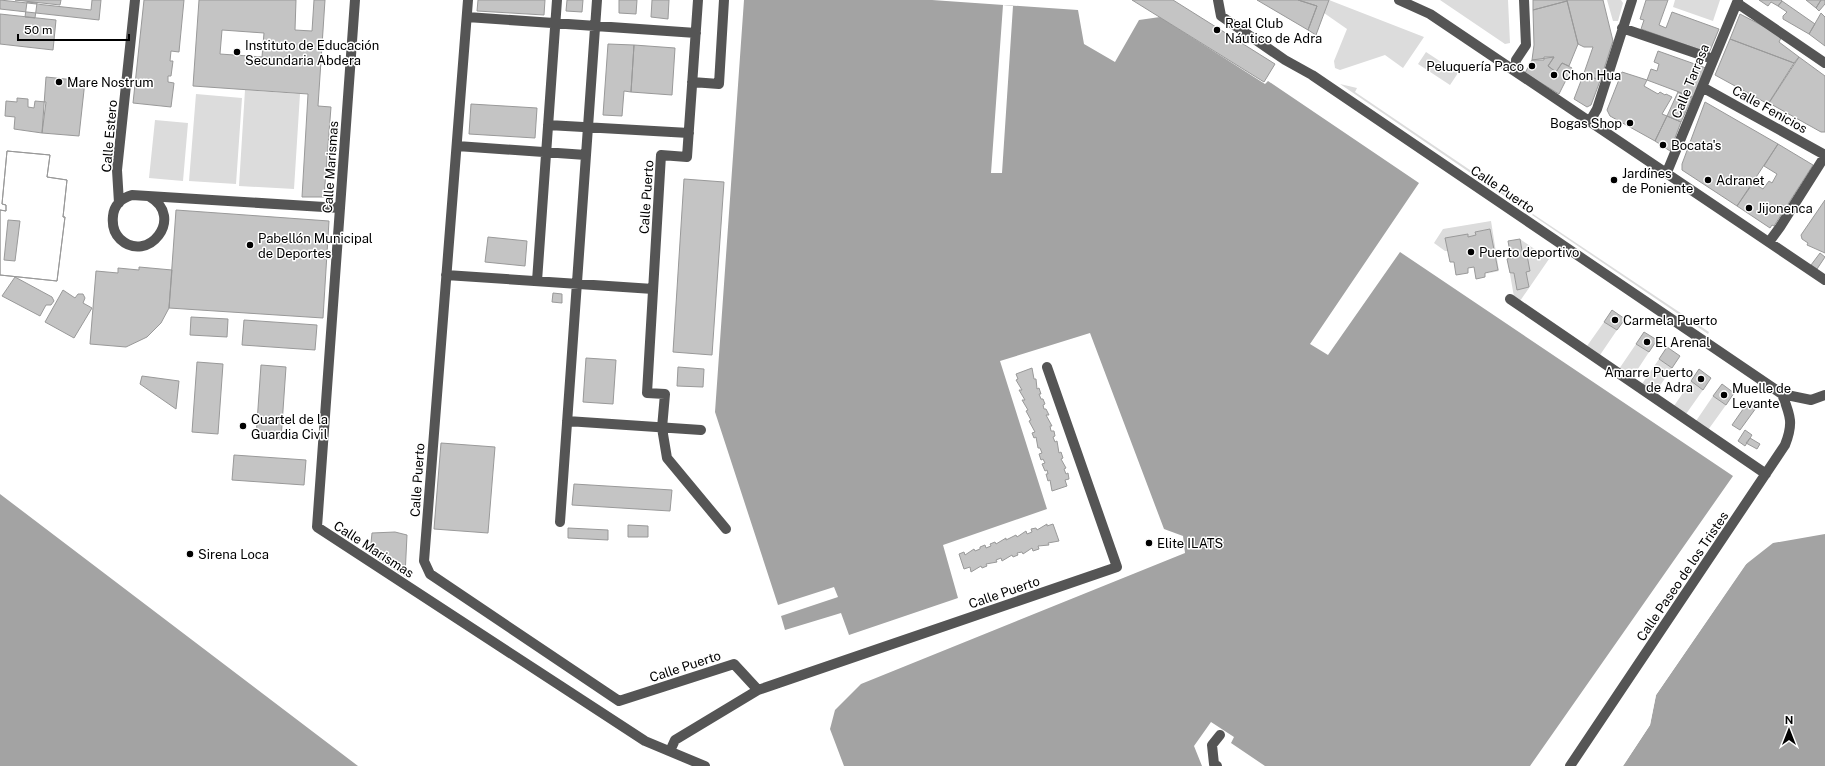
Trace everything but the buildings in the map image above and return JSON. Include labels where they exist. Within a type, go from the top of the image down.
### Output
[{"type":"street","name":"Calle Estero","points":[[119,203],[117,170],[136,0]]},
{"type":"street","name":"Calle Marismas","points":[[355,0],[317,527],[645,741],[705,766]]},
{"type":"street","name":"Calle Puerto","points":[[468,0],[424,561],[430,574],[619,701],[734,664],[758,690],[1117,567],[1048,367]]},
{"type":"street","points":[[537,281],[557,0]]},
{"type":"street","points":[[560,522],[597,0]]},
{"type":"street","name":"Calle Puerto","points":[[698,0],[687,157],[661,155],[647,393],[665,394],[662,428],[667,458],[726,529]]},
{"type":"street","points":[[692,82],[719,84],[724,0]]},
{"type":"street","name":"Calle Puerto","points":[[1218,0],[1221,16],[1286,60],[1312,75],[1782,394]]},
{"type":"street","points":[[1399,0],[1430,14],[1667,172],[1825,280]]},
{"type":"street","points":[[1516,71],[1516,60],[1526,46],[1524,0]]},
{"type":"street","points":[[1590,121],[1596,109],[1632,0]]},
{"type":"street","points":[[1738,1],[1825,63]]},
{"type":"street","name":"Calle Tarrasa","points":[[1667,172],[1738,1]]},
{"type":"street","points":[[467,17],[696,33]]},
{"type":"street","points":[[1622,28],[1713,59]]},
{"type":"street","name":"Calle Fenicios","points":[[1702,87],[1825,155]]},
{"type":"street","points":[[548,125],[689,133]]},
{"type":"street","points":[[456,146],[586,155]]},
{"type":"street","points":[[1769,242],[1825,155]]},
{"type":"street","points":[[150,197],[160,206],[164,214],[162,232],[156,239],[144,245],[136,246],[126,243],[117,234],[113,226],[113,217],[119,203],[132,195],[142,194],[150,197],[340,208]]},
{"type":"street","points":[[446,276],[653,289]]},
{"type":"street","points":[[1510,299],[1766,474]]},
{"type":"street","points":[[1782,394],[1811,400],[1825,395]]},
{"type":"street","name":"Calle Paseo de los Tristes","points":[[1570,766],[1785,445],[1791,430],[1791,417],[1782,394]]},
{"type":"street","points":[[567,421],[701,430]]},
{"type":"street","points":[[670,751],[675,740],[758,690]]},
{"type":"street","points":[[1217,766],[1214,764],[1212,745],[1220,735]]},
{"type":"shaded area","points":[[744,0],[932,0],[1078,10],[1084,44],[1115,62],[1139,20],[1160,17],[1265,84],[1268,81],[1419,183],[1310,344],[1328,355],[1400,252],[1733,476],[1530,766],[1265,766],[1231,743],[1234,737],[1211,722],[1194,746],[1202,766],[844,766],[830,729],[835,710],[861,684],[1185,553],[1183,536],[1164,529],[1090,333],[1000,361],[1047,509],[943,545],[958,598],[849,635],[841,613],[785,630],[781,616],[838,597],[834,587],[778,605],[715,412]]},
{"type":"shaded area","points":[[1329,0],[1424,37],[1403,68],[1385,55],[1340,70],[1335,68],[1334,61],[1347,29],[1324,13]]},
{"type":"shaded area","points":[[1440,0],[1508,0],[1510,43],[1505,44]]},
{"type":"shaded area","points":[[1607,0],[1621,0],[1623,3],[1618,21],[1613,21]]},
{"type":"shaded area","points":[[1675,0],[1720,0],[1713,21],[1673,7]]},
{"type":"shaded area","points":[[1426,52],[1458,73],[1450,85],[1418,64]]},
{"type":"shaded area","points":[[1340,84],[1357,88],[1355,92],[1523,206],[1522,208]]},
{"type":"shaded area","points":[[245,90],[300,94],[294,189],[239,186]]},
{"type":"shaded area","points":[[196,94],[242,98],[236,184],[189,181]]},
{"type":"shaded area","points":[[155,120],[188,123],[183,181],[149,178]]},
{"type":"shaded area","points":[[1533,214],[1709,332],[1708,334],[1532,215]]},
{"type":"shaded area","points":[[1491,221],[1499,271],[1485,274],[1498,270],[1490,229],[1475,232],[1476,235],[1468,237],[1468,234],[1448,251],[1445,251],[1434,243],[1443,229]]},
{"type":"shaded area","points":[[1520,239],[1549,259],[1520,301],[1514,297],[1510,274],[1514,273],[1517,289],[1529,287],[1526,272],[1530,271],[1527,256],[1523,256]]},
{"type":"shaded area","points":[[1604,322],[1617,330],[1600,355],[1587,346]]},
{"type":"shaded area","points":[[1636,344],[1649,352],[1632,378],[1619,369]]},
{"type":"shaded area","points":[[1659,359],[1672,368],[1655,393],[1642,384]]},
{"type":"shaded area","points":[[1691,381],[1703,390],[1686,414],[1674,406]]},
{"type":"shaded area","points":[[1713,396],[1726,405],[1708,430],[1696,421]]},
{"type":"shaded area","points":[[0,494],[358,766],[0,766]]},
{"type":"shaded area","points":[[1825,534],[1825,766],[1623,766],[1650,725],[1656,695],[1745,565],[1773,543]]},
{"type":"pier","points":[[1003,5],[1013,6],[1002,173],[991,173]]},
{"type":"pier","points":[[1749,560],[1656,695],[1650,725],[1623,766],[1621,766],[1648,724],[1655,694],[1743,564]]},
{"type":"place","name":"Real Club Náutico de Adra","points":[[1217,30]]},
{"type":"place","name":"Instituto de Educación Secundaria Abdera","points":[[237,52]]},
{"type":"place","name":"Peluquería Paco","points":[[1532,66]]},
{"type":"place","name":"Chon Hua","points":[[1554,75]]},
{"type":"place","name":"Mare Nostrum","points":[[59,82]]},
{"type":"place","name":"Bogas Shop","points":[[1630,123]]},
{"type":"place","name":"Bocata's","points":[[1663,145]]},
{"type":"place","name":"Jardínes de Poniente","points":[[1614,180]]},
{"type":"place","name":"Adranet","points":[[1708,180]]},
{"type":"place","name":"Jijonenca","points":[[1749,208]]},
{"type":"place","name":"Pabellón Municipal de Deportes","points":[[250,245]]},
{"type":"place","name":"Puerto deportivo","points":[[1471,252]]},
{"type":"place","name":"Carmela Puerto","points":[[1615,320]]},
{"type":"place","name":"El Arenal","points":[[1647,342]]},
{"type":"place","name":"Amarre Puerto de Adra","points":[[1701,379]]},
{"type":"place","name":"Muelle de Levante","points":[[1724,395]]},
{"type":"place","name":"Cuartel de la Guardia Civil","points":[[243,426]]},
{"type":"place","name":"Elite ILATS","points":[[1149,543]]},
{"type":"place","name":"Sirena Loca","points":[[190,554]]}]
